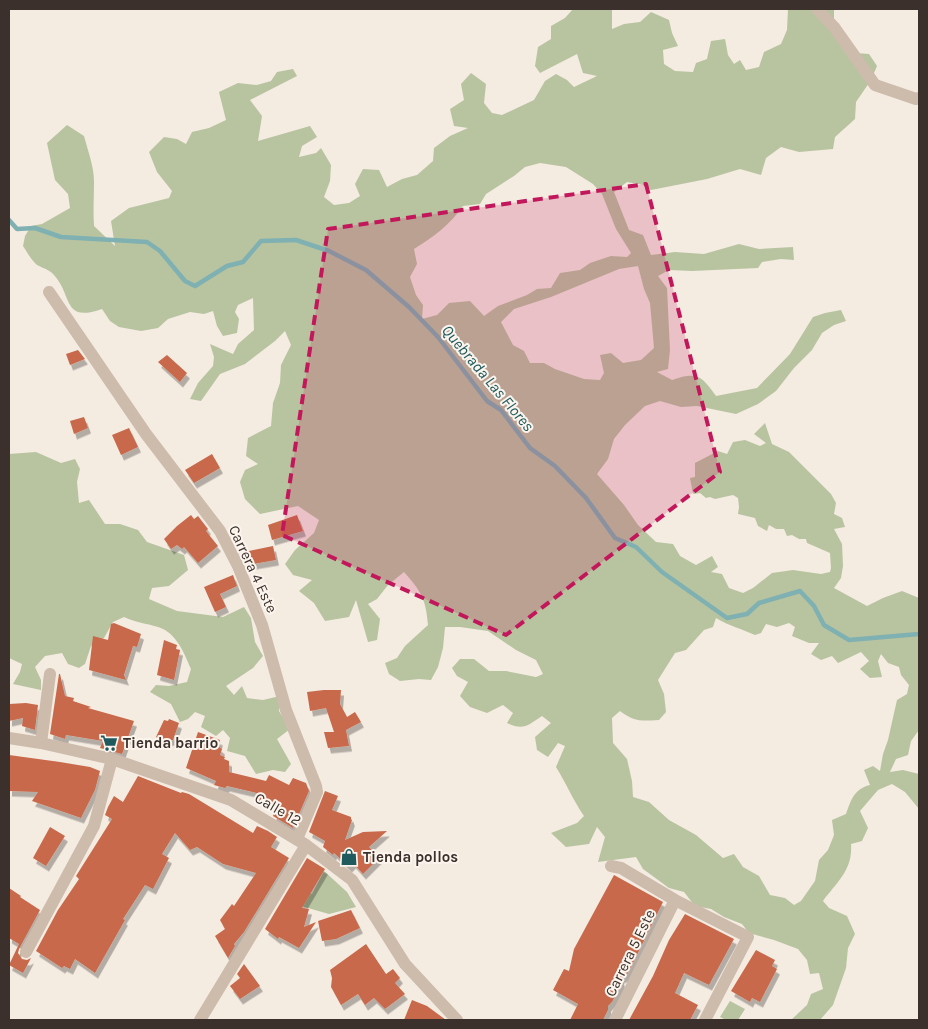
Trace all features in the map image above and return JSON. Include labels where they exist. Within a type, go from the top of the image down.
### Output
[{"type":"street","points":[[818,9],[834,27],[875,85],[890,91],[919,98]]},
{"type":"street","name":"Carrera 4 Este","points":[[49,292],[146,434],[220,531],[238,566],[262,625],[286,710],[316,786],[317,792],[302,842],[200,1020]]},
{"type":"street","points":[[41,743],[50,674]]},
{"type":"street","name":"Calle 12","points":[[9,738],[112,758],[231,800],[302,842],[352,880],[405,964],[457,1020]]},
{"type":"street","points":[[26,952],[94,826],[112,758]]},
{"type":"street","points":[[611,866],[621,868],[675,900],[748,937],[705,1020]]},
{"type":"street","name":"Carrera 5 Este","points":[[615,1020],[675,900]]},
{"type":"highlighted area","points":[[646,184],[720,472],[506,635],[282,535],[328,229]]},
{"type":"green space","points":[[573,9],[612,9],[612,29],[624,24],[640,22],[651,12],[669,20],[678,46],[663,50],[664,64],[675,71],[693,72],[696,63],[707,59],[711,41],[725,39],[728,55],[734,64],[740,60],[746,70],[759,67],[764,52],[781,44],[787,30],[788,9],[834,9],[834,19],[856,53],[869,54],[877,66],[871,80],[856,102],[855,119],[835,137],[833,149],[799,152],[781,147],[766,158],[761,175],[740,169],[707,179],[651,190],[644,185],[627,182],[614,192],[629,230],[643,235],[651,255],[675,252],[704,254],[739,244],[759,249],[793,247],[794,260],[781,259],[762,262],[758,268],[692,271],[669,270],[658,276],[667,288],[670,350],[668,369],[657,372],[672,380],[687,376],[698,377],[707,384],[716,396],[757,388],[790,354],[813,317],[841,310],[846,321],[834,325],[822,333],[812,350],[794,368],[776,391],[758,404],[736,414],[697,406],[681,407],[660,401],[645,406],[625,425],[614,439],[608,459],[597,474],[624,505],[638,525],[656,542],[673,544],[680,556],[696,565],[712,556],[718,567],[711,572],[722,574],[729,588],[743,593],[753,588],[772,573],[793,570],[821,574],[830,572],[830,553],[807,543],[806,539],[799,539],[792,535],[787,536],[784,529],[776,529],[769,525],[767,531],[758,526],[755,518],[738,514],[738,498],[733,495],[715,499],[706,498],[700,493],[693,494],[690,478],[695,477],[695,463],[718,451],[727,454],[733,442],[745,440],[760,446],[766,443],[754,434],[765,423],[772,444],[789,452],[831,494],[836,503],[834,514],[842,518],[845,527],[834,529],[842,544],[843,566],[841,578],[834,588],[867,606],[902,591],[919,598],[919,730],[911,741],[908,755],[896,759],[890,772],[903,770],[919,774],[919,809],[905,792],[892,784],[878,790],[860,811],[868,828],[862,841],[851,844],[847,868],[823,901],[829,908],[847,916],[855,934],[848,948],[846,968],[833,1005],[820,1020],[791,1020],[807,1005],[811,994],[823,989],[819,973],[810,974],[807,960],[798,949],[749,933],[742,924],[724,917],[711,909],[695,906],[684,892],[669,888],[643,869],[636,857],[598,862],[605,837],[597,827],[589,844],[566,847],[551,833],[577,823],[584,816],[556,767],[565,746],[558,743],[548,757],[537,750],[535,737],[551,723],[542,716],[526,726],[518,727],[507,723],[513,713],[503,705],[487,713],[470,707],[460,696],[468,682],[457,676],[452,668],[460,659],[474,659],[489,671],[506,671],[536,677],[543,674],[536,660],[516,650],[488,631],[445,627],[443,648],[438,667],[431,680],[400,681],[389,674],[385,663],[397,658],[405,646],[428,625],[422,596],[404,572],[388,585],[377,599],[368,604],[380,619],[377,640],[368,642],[356,600],[349,617],[325,621],[314,603],[299,591],[312,580],[293,575],[285,564],[295,550],[314,533],[319,520],[298,506],[260,514],[245,499],[240,482],[245,470],[258,464],[246,456],[248,438],[271,426],[273,403],[280,383],[281,365],[291,345],[285,331],[245,364],[220,374],[201,401],[190,399],[198,383],[213,366],[214,357],[210,344],[233,354],[238,344],[254,330],[253,298],[238,305],[235,312],[239,319],[237,333],[223,336],[217,326],[213,311],[204,314],[190,312],[168,319],[158,328],[141,331],[119,327],[110,321],[102,309],[80,313],[74,310],[54,275],[37,265],[23,246],[25,236],[31,226],[42,224],[70,208],[68,194],[55,180],[47,143],[67,125],[84,136],[94,176],[94,226],[115,246],[111,221],[129,208],[169,198],[172,191],[157,172],[149,152],[164,137],[177,139],[186,144],[192,132],[209,128],[226,120],[219,92],[238,83],[257,85],[271,81],[277,72],[293,69],[297,76],[250,100],[262,116],[258,141],[310,126],[317,137],[302,146],[299,157],[316,153],[321,148],[331,165],[330,181],[324,197],[334,205],[349,203],[360,196],[355,184],[363,169],[379,170],[387,187],[402,179],[417,175],[433,161],[434,148],[450,136],[468,128],[454,126],[450,109],[464,100],[461,84],[471,73],[486,84],[484,103],[492,113],[502,115],[534,100],[545,81],[556,74],[567,80],[574,87],[597,76],[583,73],[577,54],[540,73],[535,66],[538,47],[551,39],[551,26],[565,18]],"holes":[[[540,163],[566,167],[593,184],[602,194],[616,229],[631,253],[627,257],[611,256],[590,263],[580,270],[560,273],[551,288],[537,289],[527,295],[498,306],[484,316],[470,301],[449,303],[437,315],[422,319],[423,305],[416,295],[410,277],[417,264],[414,249],[441,230],[463,206],[480,204],[486,194],[525,167]],[[638,266],[650,303],[654,348],[641,360],[623,363],[611,353],[600,355],[604,373],[600,380],[584,379],[544,363],[530,363],[524,351],[513,345],[501,322],[514,309],[551,297],[619,269]],[[716,618],[755,635],[761,633],[766,624],[777,627],[789,623],[795,627],[792,636],[809,643],[819,643],[811,654],[821,660],[832,656],[838,663],[861,652],[869,661],[860,669],[870,678],[882,677],[878,661],[881,654],[888,663],[899,667],[901,675],[909,685],[907,694],[897,700],[880,771],[873,766],[864,770],[870,785],[857,792],[846,814],[832,820],[834,835],[828,850],[819,860],[815,881],[801,901],[794,905],[785,898],[770,895],[759,876],[743,867],[734,854],[723,858],[696,835],[669,820],[649,802],[633,797],[632,781],[627,759],[613,743],[612,718],[620,711],[634,719],[642,720],[659,720],[666,712],[664,694],[658,680],[675,653],[686,650],[704,630],[713,627]]]},
{"type":"green space","points":[[36,452],[61,463],[75,459],[80,469],[77,482],[79,503],[89,500],[105,524],[120,524],[138,530],[147,542],[184,555],[188,570],[169,586],[152,588],[149,599],[177,611],[223,617],[244,607],[251,618],[255,642],[263,656],[253,668],[226,686],[234,695],[242,686],[247,698],[263,700],[280,696],[279,711],[290,729],[277,739],[291,764],[285,772],[273,770],[256,774],[245,756],[227,751],[230,738],[223,730],[216,736],[201,727],[205,716],[195,712],[188,719],[180,722],[171,704],[150,692],[156,685],[169,686],[187,682],[191,669],[175,639],[165,630],[158,627],[124,617],[113,622],[104,638],[91,646],[85,664],[79,668],[68,664],[62,653],[45,656],[35,667],[41,680],[41,690],[13,684],[22,664],[9,658],[9,454]]},
{"type":"green space","points":[[324,871],[347,892],[356,907],[329,914],[294,904],[302,890],[312,894]]},
{"type":"green space","points":[[730,1001],[745,1009],[738,1020],[726,1020],[720,1017]]},
{"type":"building","points":[[78,350],[85,359],[70,365],[66,354]]},
{"type":"building","points":[[167,355],[187,373],[180,382],[158,362]]},
{"type":"building","points":[[84,417],[88,428],[74,434],[70,421]]},
{"type":"building","points":[[129,428],[138,447],[121,455],[112,435]]},
{"type":"building","points":[[212,454],[220,468],[194,483],[185,470]]},
{"type":"building","points":[[191,515],[194,519],[198,516],[208,529],[206,531],[218,546],[198,563],[184,547],[182,549],[177,545],[171,549],[164,539]]},
{"type":"building","points":[[297,515],[303,531],[272,540],[268,525]]},
{"type":"building","points":[[273,546],[276,560],[247,565],[244,552]]},
{"type":"building","points":[[233,575],[237,586],[220,594],[226,607],[215,612],[204,587]]},
{"type":"building","points":[[114,623],[141,634],[137,647],[133,646],[124,675],[126,680],[89,670],[93,636],[108,640],[111,624]]},
{"type":"building","points":[[164,640],[177,645],[176,649],[180,650],[174,680],[157,675]]},
{"type":"building","points":[[59,674],[65,696],[74,698],[73,701],[91,707],[88,708],[134,721],[122,754],[100,748],[103,741],[66,735],[65,739],[50,734]]},
{"type":"building","points":[[341,690],[340,704],[347,717],[355,712],[361,722],[346,730],[349,746],[328,748],[324,732],[334,732],[326,708],[310,711],[307,692]]},
{"type":"building","points":[[26,703],[38,705],[35,730],[22,726],[23,718],[9,721],[9,704]]},
{"type":"building","points":[[169,719],[179,723],[173,740],[163,741],[156,737],[164,720],[168,721]]},
{"type":"building","points":[[198,732],[220,740],[218,746],[222,749],[220,755],[229,761],[229,772],[266,781],[269,775],[289,785],[293,778],[306,783],[309,791],[293,828],[273,816],[275,809],[259,801],[261,794],[214,785],[216,781],[186,768]]},
{"type":"building","points":[[9,755],[90,767],[100,771],[95,790],[81,818],[32,801],[38,792],[9,791]]},
{"type":"building","points":[[138,776],[181,793],[189,794],[253,833],[257,826],[268,831],[277,837],[271,847],[289,858],[244,932],[234,944],[235,946],[228,958],[215,936],[225,929],[220,920],[232,904],[234,906],[256,873],[223,864],[197,847],[190,850],[175,833],[162,854],[169,858],[153,889],[145,885],[123,919],[125,920],[95,973],[75,959],[70,969],[64,966],[62,968],[36,951],[58,910],[79,879],[76,876],[112,819],[105,815],[114,796],[123,802]]},
{"type":"building","points":[[325,791],[338,796],[332,810],[351,817],[352,820],[345,840],[363,832],[387,831],[369,847],[379,858],[363,874],[353,863],[349,867],[334,853],[333,855],[323,847],[325,841],[309,832]]},
{"type":"building","points":[[50,827],[65,836],[46,866],[33,858]]},
{"type":"building","points":[[307,858],[325,869],[302,908],[309,909],[304,927],[316,922],[299,948],[279,937],[278,939],[265,929]]},
{"type":"building","points":[[614,875],[663,902],[631,967],[626,976],[621,978],[622,983],[608,1006],[603,1020],[570,1020],[578,1004],[553,990],[564,969],[569,971],[574,949]]},
{"type":"building","points":[[9,888],[40,910],[19,949],[18,953],[22,959],[27,960],[31,958],[23,973],[9,965],[19,944],[9,938]]},
{"type":"building","points":[[351,910],[360,928],[336,939],[322,941],[318,921]]},
{"type":"building","points":[[685,914],[734,939],[709,985],[684,973],[675,993],[698,1005],[690,1020],[629,1020],[653,976],[669,940]]},
{"type":"building","points":[[366,944],[386,974],[393,969],[400,978],[395,983],[405,994],[385,1009],[374,998],[365,1005],[358,994],[341,1005],[331,987],[332,978],[330,970]]},
{"type":"building","points":[[756,950],[775,960],[772,966],[777,969],[760,1002],[752,998],[750,1002],[731,991]]},
{"type":"building","points":[[244,964],[260,986],[240,999],[230,986],[240,978],[237,974]]},
{"type":"building","points":[[412,1000],[427,1006],[446,1020],[404,1020]]},
{"type":"waterway","name":"Quebrada Las Flores","points":[[9,220],[17,229],[35,228],[61,237],[147,242],[160,251],[185,281],[195,286],[227,266],[243,262],[261,241],[296,240],[329,251],[366,270],[409,307],[438,337],[487,401],[501,410],[530,448],[555,466],[586,498],[615,538],[636,547],[662,572],[727,618],[747,614],[759,603],[800,591],[814,606],[824,625],[849,640],[919,634]]},
{"type":"place","name":"Tienda barrio","points":[[109,743]]},
{"type":"place","name":"Tienda pollos","points":[[349,857]]}]
